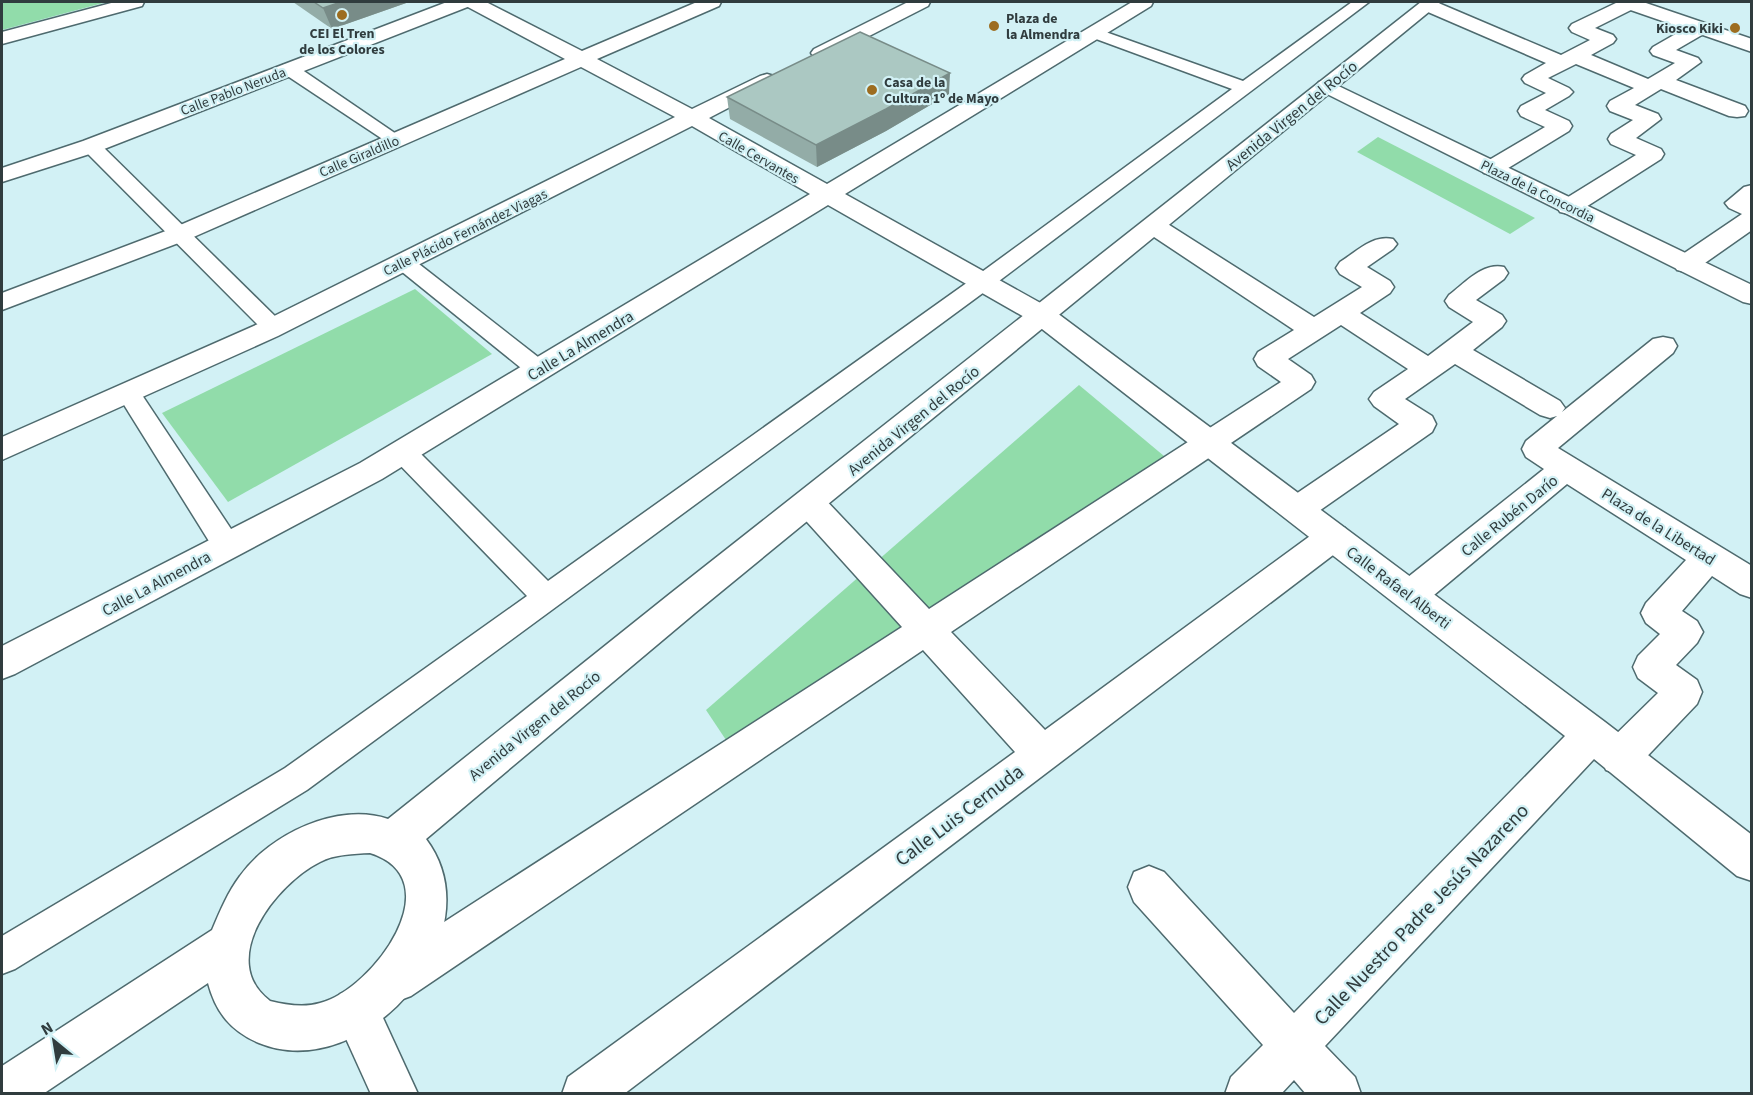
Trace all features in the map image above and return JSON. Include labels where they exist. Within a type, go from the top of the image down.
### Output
[{"type":"street","points":[[2,38],[135,2]]},
{"type":"street","name":"Calle Pablo Neruda","points":[[2,176],[91,146],[464,2]]},
{"type":"street","name":"Calle Cervantes","points":[[473,2],[693,118],[827,196],[1043,316]]},
{"type":"street","name":"Calle Giraldillo","points":[[2,302],[180,234],[712,2]]},
{"type":"street","name":"Calle Plácido Fernández Viagas","points":[[2,449],[273,327],[921,2]]},
{"type":"street","name":"Calle La Almendra","points":[[2,663],[403,452],[1144,2]]},
{"type":"street","points":[[1492,168],[1560,126],[1529,111],[1562,92],[1532,79],[1606,39],[1579,28],[1628,2],[1752,46]]},
{"type":"street","points":[[1430,3],[1569,59],[1737,111]]},
{"type":"street","name":"Avenida Virgen del Rocío","points":[[394,840],[1430,3]]},
{"type":"street","points":[[1569,207],[1653,154],[1619,139],[1650,119],[1618,106],[1690,62],[1660,51],[1700,28]]},
{"type":"street","name":"Plaza de la Concordia","points":[[1326,86],[1752,296]]},
{"type":"street","points":[[1752,192],[1737,203],[1752,209]]},
{"type":"street","points":[[1686,264],[1752,218]]},
{"type":"street","points":[[1154,226],[1314,330]]},
{"type":"street","points":[[373,997],[413,951],[426,916],[426,884],[416,857],[394,840],[370,833],[341,834],[312,844],[284,861],[258,885],[240,914],[229,944],[227,974],[236,1000],[256,1020],[286,1028],[321,1026],[373,997],[1301,382],[1268,359],[1381,287],[1349,268],[1384,244]]},
{"type":"street","points":[[1298,509],[1421,424],[1384,399],[1454,351],[1492,321],[1458,301],[1495,273]]},
{"type":"street","points":[[1341,313],[1428,369]]},
{"type":"street","name":"Calle Rafael Alberti","points":[[1043,316],[1606,745],[1752,861]]},
{"type":"street","name":"Calle Rubén Darío","points":[[1410,596],[1566,468],[1537,449],[1663,346]]},
{"type":"street","points":[[1454,351],[1550,408]]},
{"type":"street","name":"Plaza de la Libertad","points":[[1566,468],[1752,584]]},
{"type":"street","points":[[809,503],[1042,754]]},
{"type":"street","name":"Calle Luis Cernuda","points":[[585,1094],[1334,537]]},
{"type":"street","name":"Calle Nuestro Padre Jesús Nazareno","points":[[1248,1094],[1606,745],[1684,692],[1652,666],[1685,632],[1659,613],[1709,557]]},
{"type":"street","points":[[1149,887],[1338,1094]]},
{"type":"street","points":[[2,1093],[229,944]]},
{"type":"street","points":[[373,997],[395,1094]]},
{"type":"lane","points":[[2,956],[296,779],[983,282],[1360,2]]},
{"type":"lane","points":[[1094,33],[1243,87]]},
{"type":"lane","points":[[289,69],[396,140]]},
{"type":"lane","points":[[91,146],[273,327]]},
{"type":"lane","points":[[403,262],[539,370]]},
{"type":"lane","points":[[128,392],[227,546]]},
{"type":"lane","points":[[403,452],[546,597]]},
{"type":"green space","points":[[2,2],[107,2],[2,30]]},
{"type":"green space","points":[[1378,137],[1535,218],[1510,234],[1357,152]]},
{"type":"green space","points":[[415,289],[492,354],[228,502],[162,413]]},
{"type":"green space","points":[[1079,385],[1170,461],[726,740],[706,710]]},
{"type":"building","points":[[314,2],[341,2],[323,8]]},
{"type":"building","points":[[860,32],[950,73],[816,145],[727,97]]},
{"type":"place","name":"CEI El Tren de los Colores","points":[[342,15]]},
{"type":"place","name":"Plaza de la Almendra","points":[[994,26]]},
{"type":"place","name":"Kiosco Kiki","points":[[1735,28]]},
{"type":"place","name":"Casa de la Cultura 1º de Mayo","points":[[872,90]]}]
